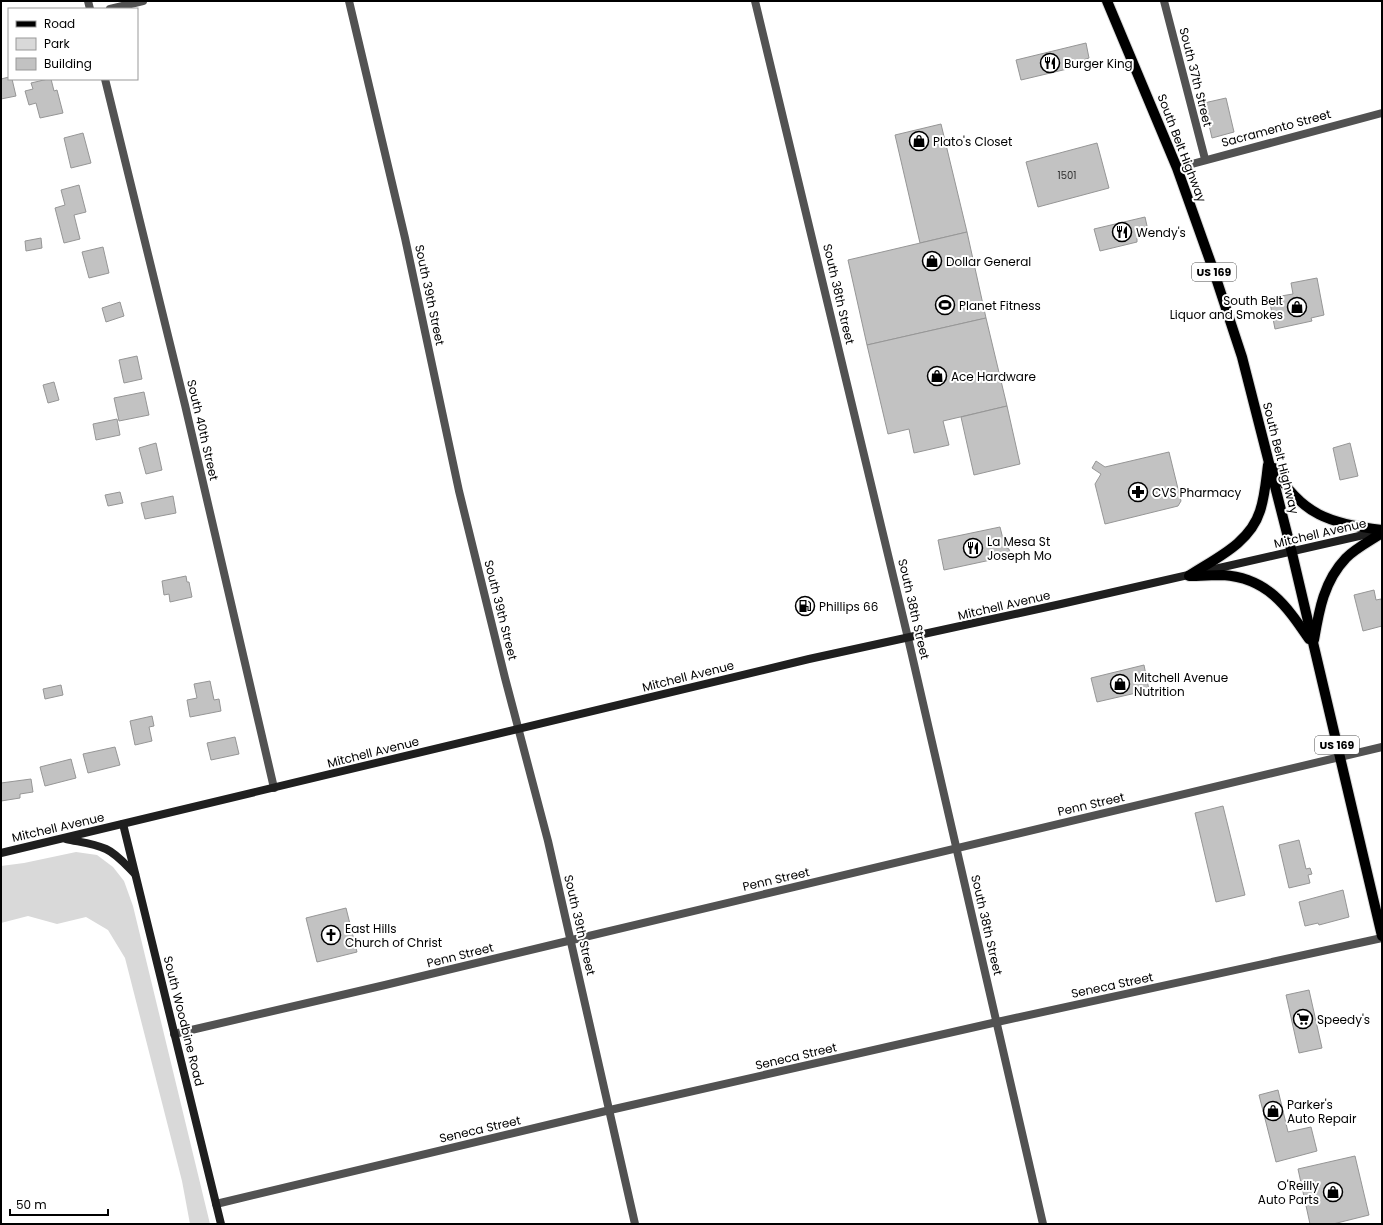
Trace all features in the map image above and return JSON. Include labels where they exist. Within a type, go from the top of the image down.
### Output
[{"type":"main road","name":"South Belt Highway","points":[[1107,1],[1177,168],[1242,357],[1292,552],[1382,937]]},
{"type":"main road","points":[[1269,459],[1293,496],[1308,509],[1327,519],[1382,531]]},
{"type":"main road","points":[[1189,576],[1234,547],[1251,530],[1260,511],[1269,459]]},
{"type":"main road","points":[[1313,644],[1319,610],[1326,587],[1335,572],[1347,558],[1382,531]]},
{"type":"main road","points":[[1189,576],[1223,575],[1259,584],[1287,608],[1313,644]]},
{"type":"street","points":[[114,8],[143,1]]},
{"type":"street","name":"South 39th Street","points":[[349,1],[405,238],[459,491],[572,940],[635,1224]]},
{"type":"street","name":"South 38th Street","points":[[756,1],[908,638],[1042,1224]]},
{"type":"street","name":"South 37th Street","points":[[1164,1],[1205,159]]},
{"type":"street","name":"South 40th Street","points":[[104,80],[185,405],[274,788]]},
{"type":"street","name":"Sacramento Street","points":[[1177,168],[1205,159],[1382,113]]},
{"type":"street","name":"Mitchell Avenue","points":[[1,853],[809,659],[1189,576],[1382,531]]},
{"type":"street","name":"Penn Street","points":[[174,1034],[385,986],[1382,747]]},
{"type":"street","name":"South Woodbine Road","points":[[123,824],[221,1224]]},
{"type":"street","points":[[63,838],[93,844],[107,849],[118,857],[135,874]]},
{"type":"street","name":"Seneca Street","points":[[216,1204],[610,1110],[997,1022],[1382,937]]},
{"type":"green space","points":[[76,852],[97,855],[113,867],[124,881],[133,906],[210,1224],[190,1224],[182,1181],[125,958],[108,930],[86,917],[57,924],[28,916],[1,923],[1,866],[24,863]]},
{"type":"building","name":"Burger King","points":[[1086,43],[1089,58],[1083,60],[1084,65],[1021,80],[1016,60]]},
{"type":"building","points":[[8,77],[8,80],[12,80],[16,96],[1,99],[1,79]]},
{"type":"building","points":[[51,80],[54,91],[57,90],[63,113],[40,118],[36,103],[29,105],[25,91],[33,89],[31,83]]},
{"type":"building","points":[[1226,98],[1234,132],[1212,138],[1204,103]]},
{"type":"building","points":[[941,124],[967,232],[920,243],[895,135]]},
{"type":"building","points":[[83,133],[91,163],[71,168],[64,138]]},
{"type":"building","points":[[1097,143],[1109,188],[1038,207],[1026,162]]},
{"type":"building","points":[[79,185],[86,212],[74,215],[80,239],[64,243],[55,208],[65,205],[61,190]]},
{"type":"building","name":"Wendy's","points":[[1145,217],[1149,235],[1137,238],[1137,242],[1100,251],[1094,229]]},
{"type":"building","points":[[967,232],[986,318],[867,345],[848,260]]},
{"type":"building","points":[[41,238],[42,248],[26,251],[25,241]]},
{"type":"building","points":[[103,247],[109,273],[89,278],[82,252]]},
{"type":"building","name":"South Belt Liquor and Smokes","points":[[1317,278],[1324,315],[1311,318],[1312,321],[1275,329],[1269,298],[1293,294],[1291,283]]},
{"type":"building","points":[[120,302],[124,316],[106,322],[102,308]]},
{"type":"building","name":"Ace Hardware","points":[[986,318],[1007,406],[943,421],[949,445],[914,453],[909,429],[888,434],[867,345]]},
{"type":"building","points":[[137,356],[142,379],[124,383],[119,360]]},
{"type":"building","points":[[54,382],[59,400],[48,403],[43,385]]},
{"type":"building","points":[[144,392],[149,415],[119,421],[114,398]]},
{"type":"building","points":[[1007,406],[1020,464],[974,475],[961,417]]},
{"type":"building","points":[[117,419],[120,435],[96,440],[93,424]]},
{"type":"building","points":[[156,443],[162,470],[146,474],[139,448]]},
{"type":"building","points":[[1350,443],[1358,476],[1340,480],[1333,448]]},
{"type":"building","name":"CVS Pharmacy","points":[[1169,452],[1181,501],[1178,506],[1105,524],[1095,484],[1101,474],[1092,468],[1096,461],[1105,467]]},
{"type":"building","points":[[120,492],[123,503],[108,506],[105,495]]},
{"type":"building","points":[[173,496],[176,513],[145,519],[141,503]]},
{"type":"building","name":"La Mesa St Joseph Mo","points":[[1000,527],[1005,547],[1009,549],[1010,555],[1008,559],[1002,560],[1000,558],[944,570],[938,540]]},
{"type":"building","points":[[186,576],[187,582],[189,582],[192,597],[170,602],[169,594],[164,595],[162,581]]},
{"type":"building","points":[[1374,590],[1376,600],[1381,599],[1382,603],[1382,626],[1363,631],[1354,595]]},
{"type":"building","name":"Mitchell Avenue Nutrition","points":[[1144,665],[1149,690],[1097,702],[1091,678]]},
{"type":"building","points":[[210,681],[214,700],[219,699],[221,711],[190,717],[187,700],[197,698],[194,684]]},
{"type":"building","points":[[61,685],[63,695],[45,699],[43,689]]},
{"type":"building","points":[[152,716],[154,726],[149,727],[152,741],[135,745],[130,721]]},
{"type":"building","points":[[235,737],[239,754],[211,760],[207,743]]},
{"type":"building","points":[[115,747],[120,765],[88,773],[83,754]]},
{"type":"building","points":[[71,759],[76,778],[45,786],[40,767]]},
{"type":"building","points":[[31,779],[33,792],[20,794],[20,798],[1,801],[1,783]]},
{"type":"building","points":[[1223,806],[1245,895],[1216,902],[1195,813]]},
{"type":"building","points":[[1299,840],[1306,869],[1310,868],[1312,874],[1308,875],[1310,883],[1289,888],[1279,845]]},
{"type":"building","points":[[1343,890],[1349,917],[1319,925],[1318,923],[1305,926],[1299,902]]},
{"type":"building","name":"East Hills Church of Christ","points":[[346,908],[357,952],[317,962],[306,918]]},
{"type":"building","name":"Speedy's","points":[[1309,990],[1322,1048],[1299,1053],[1286,995]]},
{"type":"building","name":"Parker's Auto Repair","points":[[1278,1090],[1288,1132],[1311,1127],[1317,1151],[1276,1162],[1259,1095]]},
{"type":"building","name":"O'Reilly Auto Parts","points":[[1355,1156],[1369,1215],[1333,1224],[1310,1224],[1298,1169]]},
{"type":"place","name":"Burger King","points":[[1050,63]]},
{"type":"place","name":"Plato's Closet","points":[[919,141]]},
{"type":"place","name":"Wendy's","points":[[1122,232]]},
{"type":"place","name":"Dollar General","points":[[932,261]]},
{"type":"place","name":"Planet Fitness","points":[[945,305]]},
{"type":"place","name":"South Belt Liquor and Smokes","points":[[1297,307]]},
{"type":"place","name":"Ace Hardware","points":[[937,376]]},
{"type":"place","name":"CVS Pharmacy","points":[[1138,492]]},
{"type":"place","name":"La Mesa St Joseph Mo","points":[[973,548]]},
{"type":"place","name":"Phillips 66","points":[[805,606]]},
{"type":"place","name":"Mitchell Avenue Nutrition","points":[[1120,684]]},
{"type":"place","name":"East Hills Church of Christ","points":[[331,935]]},
{"type":"place","name":"Speedy's","points":[[1303,1019]]},
{"type":"place","name":"Parker's Auto Repair","points":[[1273,1111]]},
{"type":"place","name":"O'Reilly Auto Parts","points":[[1333,1192]]}]
